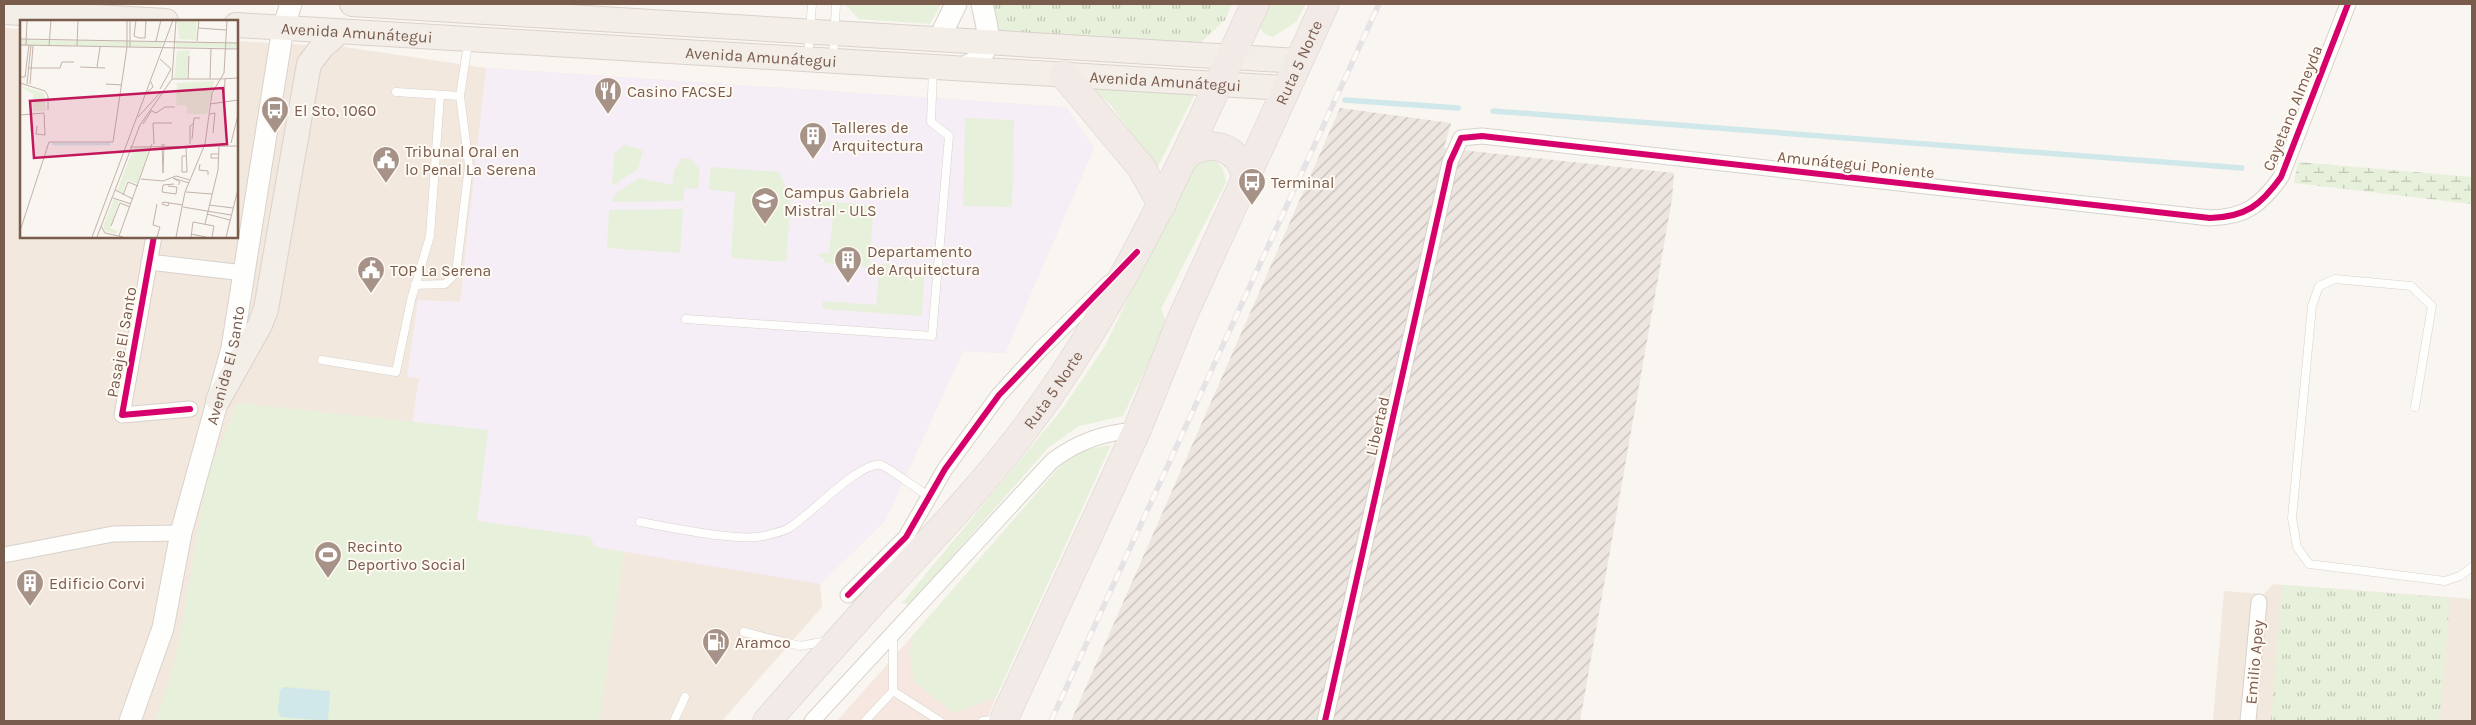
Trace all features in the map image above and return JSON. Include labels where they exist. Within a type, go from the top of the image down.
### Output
[{"type":"highway","name":"Ruta 5 Norte","points":[[767,721],[839,639],[965,503],[1032,420],[1094,328],[1137,252],[1162,205],[1255,4]]},
{"type":"highway","name":"Ruta 5 Norte","points":[[997,720],[1137,430],[1182,318],[1324,4]]},
{"type":"highway","points":[[1064,75],[1141,167],[1162,205]]},
{"type":"highway","points":[[1185,156],[1200,147],[1217,145],[1234,153],[1244,167],[1246,176]]},
{"type":"main road","name":"Avenida El Santo","points":[[130,721],[163,628],[181,533],[232,348],[283,28],[292,4]]},
{"type":"main road","name":"Avenida Amunátegui","points":[[352,4],[525,9],[552,13],[834,32],[1299,61]]},
{"type":"main road","points":[[939,38],[956,4]]},
{"type":"main road","points":[[960,69],[979,59],[988,41],[988,25],[982,4]]},
{"type":"main road","points":[[4,12],[148,20]]},
{"type":"main road","name":"Avenida Amunátegui","points":[[238,26],[1286,88]]},
{"type":"main road","points":[[218,400],[260,326],[266,309],[309,64],[322,47],[339,32]]},
{"type":"street","name":"Cayetano Almeyda","points":[[2246,212],[2269,194],[2281,177],[2348,4]]},
{"type":"street","name":"Amunátegui Poniente","points":[[1461,138],[1482,136],[2210,218],[2229,218],[2246,212]]},
{"type":"street","name":"Libertad","points":[[1325,721],[1450,162],[1461,138]]},
{"type":"street","name":"Pasaje El Santo","points":[[154,238],[122,415],[190,409]]},
{"type":"street","points":[[848,595],[906,537],[954,454],[999,394],[1137,252]]},
{"type":"street","points":[[149,262],[244,273]]},
{"type":"street","points":[[812,721],[893,631],[1057,458],[1072,447],[1097,436],[1137,430]]},
{"type":"street","points":[[4,555],[113,534],[181,533]]},
{"type":"street","points":[[874,570],[878,597]]},
{"type":"street","name":"Emilio Apey","points":[[2248,721],[2259,602]]},
{"type":"lane","points":[[808,60],[812,4]]},
{"type":"lane","points":[[833,61],[836,4]]},
{"type":"lane","points":[[415,285],[445,284],[456,273],[469,166],[460,96],[469,39]]},
{"type":"lane","points":[[686,319],[932,336],[949,136],[931,122],[933,67]]},
{"type":"lane","points":[[396,92],[460,96]]},
{"type":"lane","points":[[322,360],[396,372],[415,285],[430,236],[440,95]]},
{"type":"lane","points":[[2414,407],[2432,306],[2411,286],[2335,279],[2319,286],[2312,306],[2292,518],[2297,547],[2309,564],[2445,581],[2460,576],[2472,567]]},
{"type":"lane","points":[[640,522],[737,536],[762,536],[788,529],[855,474],[867,467],[881,465],[929,496]]},
{"type":"lane","points":[[865,721],[893,691],[893,631]]},
{"type":"lane","points":[[744,632],[800,646],[839,639]]},
{"type":"lane","points":[[893,691],[940,721]]},
{"type":"lane","points":[[674,721],[685,697]]},
{"type":"shaded area","points":[[4,28],[20,29],[20,238],[238,238],[238,41],[345,47],[486,68],[1066,107],[1094,148],[1005,353],[963,351],[885,521],[820,584],[822,607],[722,721],[4,721]]},
{"type":"shaded area","name":"Campus Gabriela Mistral - ULS","points":[[486,68],[1066,107],[1094,148],[1005,353],[963,351],[885,521],[820,584],[595,547],[590,537],[476,521],[488,430],[412,423],[419,378],[407,377],[418,300],[460,302]]},
{"type":"shaded area","points":[[1340,108],[1451,123],[1444,148],[1674,173],[1672,199],[1580,721],[1071,721]]},
{"type":"shaded area","points":[[2273,584],[2472,599],[2472,721],[2213,721],[2224,591],[2264,594]]},
{"type":"shaded area","points":[[913,635],[910,652],[914,681],[953,713],[996,697],[986,721],[837,721]]},
{"type":"green space","points":[[845,4],[941,4],[930,24],[859,19]]},
{"type":"green space","points":[[986,4],[1232,4],[1225,20],[1197,46],[993,34]]},
{"type":"green space","points":[[1267,4],[1306,4],[1296,22],[1273,37],[1266,35],[1258,26]]},
{"type":"green space","points":[[1088,86],[1196,92],[1157,168],[1110,104]]},
{"type":"green space","points":[[965,118],[1014,120],[1012,207],[963,206]]},
{"type":"green space","points":[[624,145],[643,150],[638,169],[612,186],[614,154]]},
{"type":"green space","points":[[682,158],[691,159],[700,170],[698,189],[685,188],[683,201],[610,202],[618,192],[639,178],[672,185],[674,171]]},
{"type":"green space","points":[[1211,158],[1222,168],[1226,182],[1161,309],[1167,323],[1123,416],[1079,426],[1049,447],[909,605],[902,603],[1063,408],[1105,346],[1193,163]]},
{"type":"green space","points":[[2298,162],[2472,177],[2472,204],[2294,183]]},
{"type":"green space","points":[[711,167],[779,172],[791,198],[786,262],[731,258],[735,192],[709,190]]},
{"type":"green space","points":[[817,201],[874,205],[869,267],[824,263],[824,258],[819,257],[819,253],[829,253],[833,215],[816,213]]},
{"type":"green space","points":[[683,209],[680,253],[607,248],[609,210]]},
{"type":"green space","points":[[880,264],[925,267],[922,316],[822,309],[823,301],[876,305]]},
{"type":"green space","name":"Recinto Deportivo Social","points":[[237,403],[488,430],[477,521],[590,537],[595,547],[624,552],[599,721],[155,721],[168,686],[180,637],[207,478]]},
{"type":"green space","points":[[1111,445],[996,697],[953,713],[914,681],[910,652],[913,635],[1062,464],[1084,450]]},
{"type":"green space","points":[[2282,585],[2450,598],[2440,721],[2271,721]]},
{"type":"water","points":[[284,687],[330,691],[328,721],[281,717],[278,711],[280,690]]},
{"type":"waterway","points":[[1345,100],[1458,108]]},
{"type":"waterway","points":[[1493,111],[2242,168]]},
{"type":"railway","points":[[1051,721],[1379,4]]},
{"type":"cycle path","points":[[1325,721],[1450,162],[1461,138],[1482,136],[2210,218],[2223,217],[2252,208],[2267,195],[2281,177],[2348,4]]},
{"type":"cycle path","points":[[154,238],[122,415],[190,409]]},
{"type":"cycle path","points":[[848,595],[906,537],[945,469],[999,395],[1137,252]]},
{"type":"place","name":"Casino FACSEJ","points":[[608,115]]},
{"type":"place","name":"El Sto, 1060","points":[[275,134]]},
{"type":"place","name":"Talleres de Arquitectura","points":[[813,160]]},
{"type":"place","name":"Tribunal Oral en lo Penal La Serena","points":[[386,184]]},
{"type":"place","name":"Terminal","points":[[1252,206]]},
{"type":"place","name":"Campus Gabriela Mistral - ULS","points":[[765,225]]},
{"type":"place","name":"Departamento de Arquitectura","points":[[848,284]]},
{"type":"place","name":"TOP La Serena","points":[[371,294]]},
{"type":"place","name":"Recinto Deportivo Social","points":[[328,579]]},
{"type":"place","name":"Edificio Corvi","points":[[30,607]]},
{"type":"place","name":"Aramco","points":[[716,666]]}]
